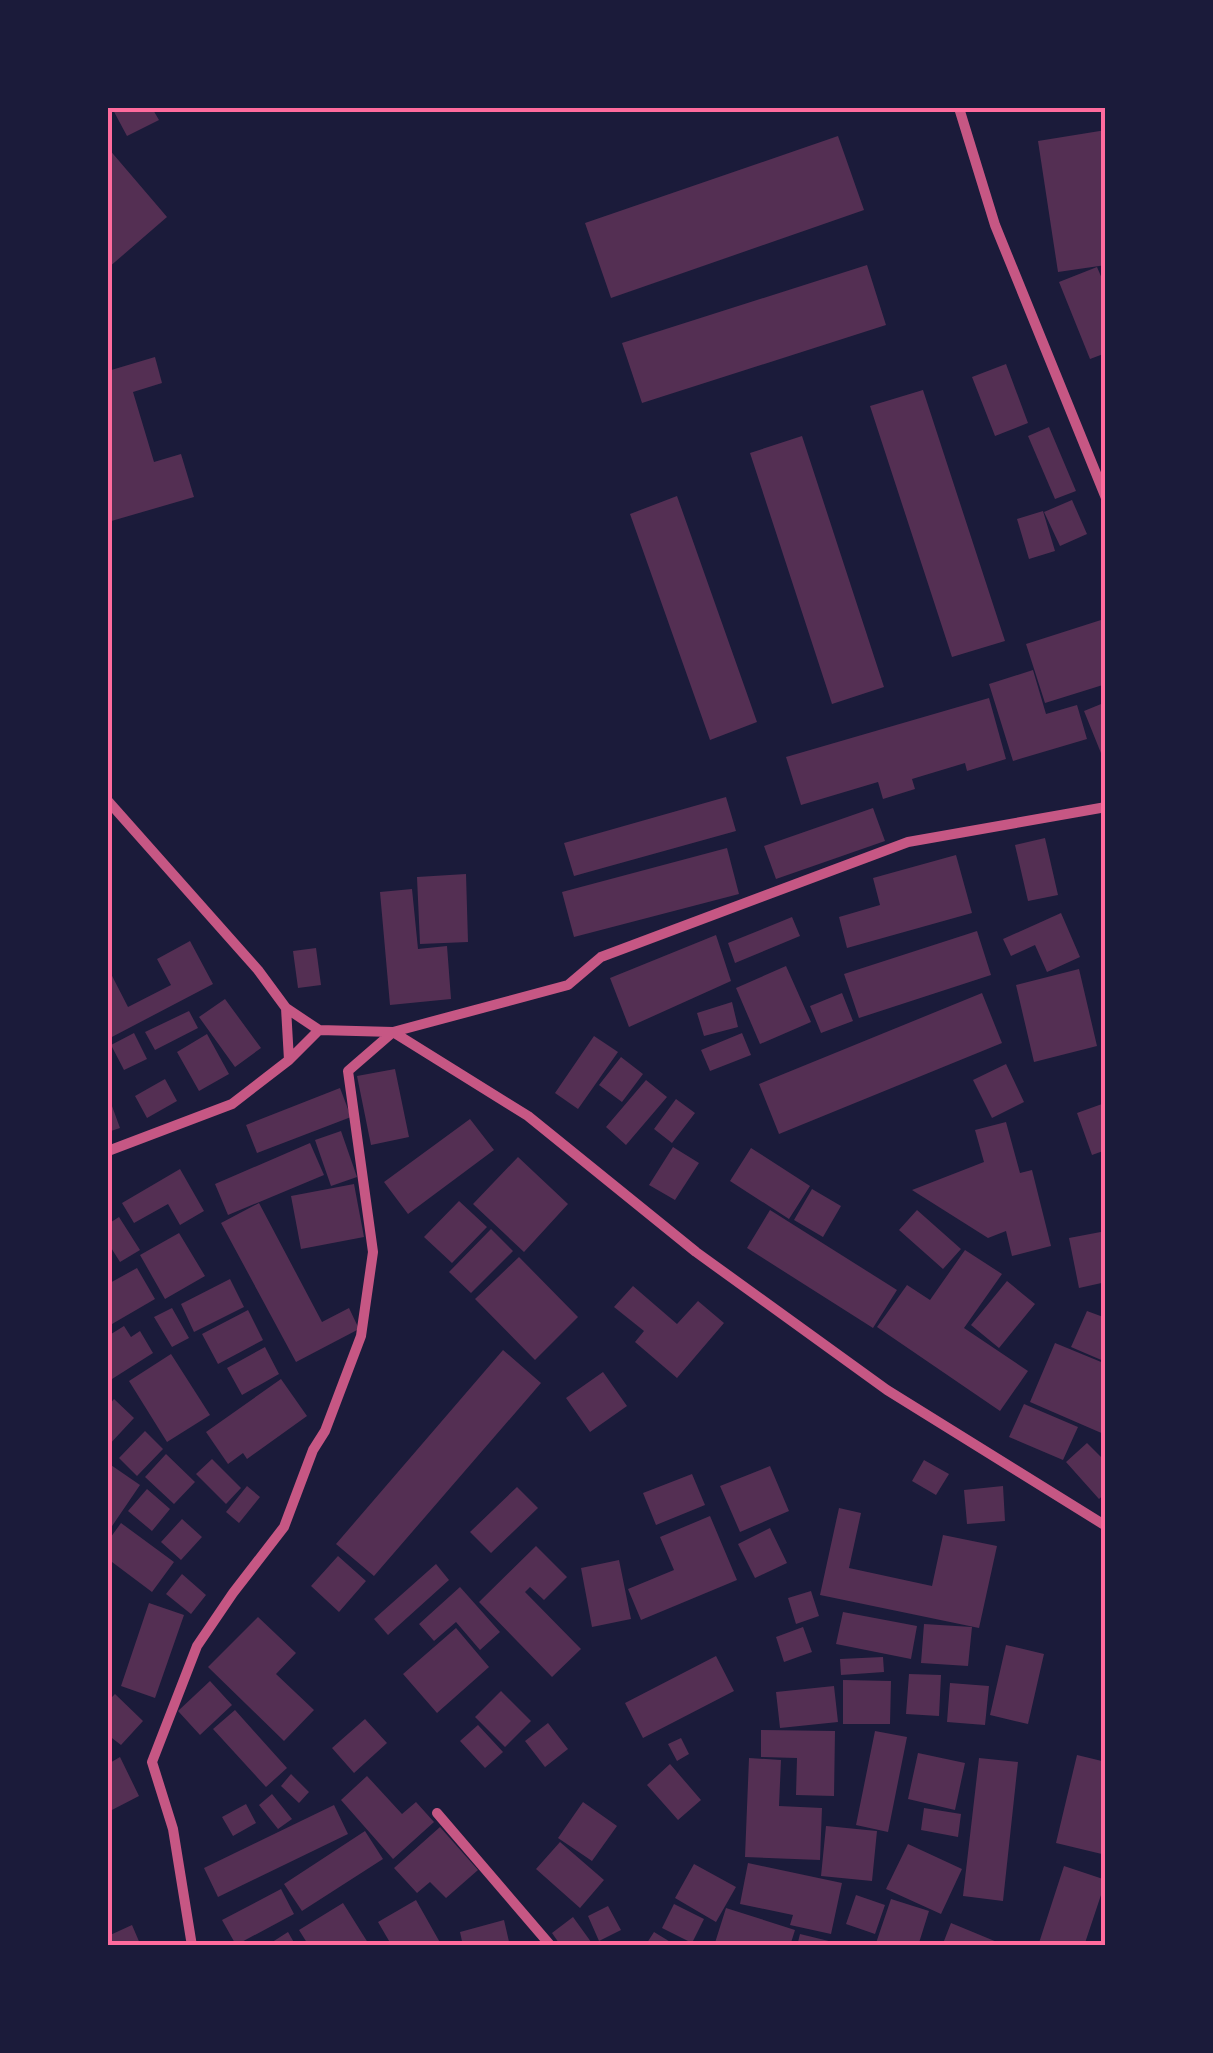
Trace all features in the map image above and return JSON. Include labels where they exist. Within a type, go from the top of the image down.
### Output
[{"type":"street","points":[[959,108],[994,225],[1106,498]]},
{"type":"street","points":[[108,801],[258,970],[286,1008],[319,1030],[393,1032],[568,985],[601,956],[908,842],[1106,807]]},
{"type":"street","points":[[286,1008],[288,1060]]},
{"type":"street","points":[[108,1151],[232,1104],[319,1030]]},
{"type":"street","points":[[393,1032],[528,1116],[696,1252],[886,1390],[1106,1526]]},
{"type":"street","points":[[192,1946],[173,1830],[152,1762],[197,1646],[233,1592],[284,1528],[312,1450],[325,1431],[361,1336],[373,1252],[348,1071],[393,1032]]},
{"type":"street","points":[[437,1813],[552,1946]]},
{"type":"building","points":[[112,108],[152,108],[159,120],[127,136]]},
{"type":"building","points":[[1106,130],[1106,170],[1101,171],[1106,205],[1106,265],[1058,272],[1038,141]]},
{"type":"building","points":[[838,136],[864,210],[611,298],[585,223]]},
{"type":"building","points":[[108,148],[167,217],[108,268]]},
{"type":"building","points":[[867,265],[886,325],[642,403],[622,343]]},
{"type":"building","points":[[1097,267],[1106,288],[1106,353],[1090,359],[1059,282]]},
{"type":"building","points":[[155,357],[162,383],[133,392],[154,462],[181,454],[194,497],[108,522],[108,371]]},
{"type":"building","points":[[1006,364],[1028,423],[995,436],[972,377]]},
{"type":"building","points":[[923,390],[1005,641],[952,657],[870,406]]},
{"type":"building","points":[[1049,427],[1076,491],[1055,499],[1028,436]]},
{"type":"building","points":[[802,436],[884,687],[832,704],[750,453]]},
{"type":"building","points":[[677,496],[757,722],[710,740],[630,514]]},
{"type":"building","points":[[1072,500],[1087,534],[1060,546],[1044,512]]},
{"type":"building","points":[[1043,511],[1055,551],[1029,559],[1017,519]]},
{"type":"building","points":[[1101,620],[1106,636],[1106,684],[1045,703],[1026,644]]},
{"type":"building","points":[[1033,670],[1046,714],[1077,705],[1087,739],[1013,761],[989,684]]},
{"type":"building","points":[[989,698],[1006,759],[967,771],[965,763],[912,779],[915,789],[883,799],[878,782],[801,805],[786,757]]},
{"type":"building","points":[[1106,702],[1106,763],[1105,763],[1084,711]]},
{"type":"building","points":[[726,797],[736,831],[574,876],[564,843]]},
{"type":"building","points":[[873,808],[885,841],[776,879],[764,846]]},
{"type":"building","points":[[1045,838],[1058,895],[1028,901],[1015,845]]},
{"type":"building","points":[[727,848],[739,894],[574,937],[562,892]]},
{"type":"building","points":[[956,855],[972,913],[847,948],[839,917],[880,905],[873,878]]},
{"type":"building","points":[[466,874],[468,942],[420,944],[417,877]]},
{"type":"building","points":[[412,889],[418,949],[447,946],[451,999],[390,1005],[380,892]]},
{"type":"building","points":[[1061,913],[1080,957],[1047,972],[1035,945],[1011,956],[1003,939]]},
{"type":"building","points":[[792,917],[800,936],[735,963],[728,943]]},
{"type":"building","points":[[977,931],[991,975],[859,1018],[844,974]]},
{"type":"building","points":[[716,935],[731,981],[629,1027],[610,978]]},
{"type":"building","points":[[190,941],[213,984],[108,1039],[108,968],[128,1007],[171,985],[157,959]]},
{"type":"building","points":[[316,948],[321,985],[298,988],[293,951]]},
{"type":"building","points":[[786,966],[811,1022],[760,1044],[736,988]]},
{"type":"building","points":[[1079,969],[1097,1046],[1034,1062],[1016,985]]},
{"type":"building","points":[[842,993],[853,1021],[821,1033],[810,1006]]},
{"type":"building","points":[[982,993],[1002,1043],[779,1134],[759,1084]]},
{"type":"building","points":[[225,999],[261,1048],[235,1067],[199,1017]]},
{"type":"building","points":[[732,1002],[738,1027],[704,1036],[697,1013]]},
{"type":"building","points":[[189,1011],[198,1028],[155,1050],[145,1032]]},
{"type":"building","points":[[134,1033],[147,1059],[124,1070],[111,1045]]},
{"type":"building","points":[[742,1033],[751,1055],[710,1071],[701,1050]]},
{"type":"building","points":[[207,1034],[229,1074],[199,1091],[177,1052]]},
{"type":"building","points":[[594,1036],[618,1052],[578,1109],[555,1093]]},
{"type":"building","points":[[621,1057],[643,1074],[622,1102],[599,1085]]},
{"type":"building","points":[[1006,1064],[1024,1102],[992,1118],[973,1080]]},
{"type":"building","points":[[395,1069],[409,1137],[371,1145],[357,1076]]},
{"type":"building","points":[[165,1079],[177,1101],[147,1118],[135,1096]]},
{"type":"building","points":[[646,1080],[667,1097],[626,1145],[606,1127]]},
{"type":"building","points":[[340,1088],[351,1117],[257,1153],[246,1125]]},
{"type":"building","points":[[108,1095],[120,1128],[108,1132]]},
{"type":"building","points":[[676,1099],[695,1113],[672,1143],[654,1129]]},
{"type":"building","points":[[1102,1104],[1106,1114],[1106,1150],[1092,1155],[1077,1113]]},
{"type":"building","points":[[470,1119],[494,1150],[408,1214],[384,1182]]},
{"type":"building","points":[[1006,1122],[1020,1173],[1032,1170],[1051,1246],[1012,1256],[1006,1231],[988,1238],[912,1190],[984,1162],[975,1130]]},
{"type":"building","points":[[341,1131],[357,1177],[331,1186],[315,1140]]},
{"type":"building","points":[[310,1143],[324,1175],[228,1215],[215,1184]]},
{"type":"building","points":[[673,1147],[699,1163],[675,1200],[649,1185]]},
{"type":"building","points":[[751,1148],[810,1186],[789,1219],[730,1181]]},
{"type":"building","points":[[518,1157],[568,1204],[524,1252],[473,1204]]},
{"type":"building","points":[[180,1169],[204,1211],[180,1225],[168,1204],[134,1223],[122,1203]]},
{"type":"building","points":[[354,1184],[364,1237],[301,1249],[291,1196]]},
{"type":"building","points":[[812,1189],[841,1206],[823,1237],[794,1220]]},
{"type":"building","points":[[459,1201],[487,1227],[452,1263],[424,1237]]},
{"type":"building","points":[[259,1203],[322,1322],[349,1308],[359,1329],[296,1362],[221,1223]]},
{"type":"building","points":[[770,1210],[897,1290],[873,1328],[747,1248]]},
{"type":"building","points":[[917,1210],[961,1249],[943,1269],[899,1230]]},
{"type":"building","points":[[119,1217],[140,1250],[120,1262],[108,1243],[108,1224]]},
{"type":"building","points":[[491,1229],[513,1251],[471,1293],[449,1272]]},
{"type":"building","points":[[1106,1231],[1106,1282],[1079,1288],[1069,1238]]},
{"type":"building","points":[[179,1233],[205,1276],[165,1299],[140,1255]]},
{"type":"building","points":[[965,1250],[1002,1274],[964,1328],[1028,1371],[1000,1411],[877,1327],[907,1285],[930,1300]]},
{"type":"building","points":[[519,1257],[578,1317],[535,1360],[475,1299]]},
{"type":"building","points":[[137,1268],[155,1299],[112,1324],[108,1316],[108,1284]]},
{"type":"building","points":[[230,1279],[244,1307],[194,1332],[181,1304]]},
{"type":"building","points":[[1007,1281],[1035,1304],[999,1348],[971,1325]]},
{"type":"building","points":[[633,1286],[677,1324],[698,1301],[724,1323],[677,1378],[635,1342],[644,1331],[614,1307]]},
{"type":"building","points":[[172,1308],[189,1338],[172,1347],[154,1317]]},
{"type":"building","points":[[248,1310],[263,1340],[218,1364],[202,1334]]},
{"type":"building","points":[[1087,1311],[1106,1318],[1106,1362],[1071,1347]]},
{"type":"building","points":[[124,1326],[131,1337],[140,1331],[153,1353],[112,1379],[108,1372],[108,1336]]},
{"type":"building","points":[[1055,1343],[1106,1364],[1106,1435],[1030,1402]]},
{"type":"building","points":[[265,1347],[279,1374],[242,1395],[227,1368]]},
{"type":"building","points":[[503,1350],[541,1383],[374,1576],[336,1544]]},
{"type":"building","points":[[171,1354],[210,1415],[167,1442],[129,1381]]},
{"type":"building","points":[[603,1372],[627,1406],[590,1432],[566,1398]]},
{"type":"building","points":[[281,1379],[307,1416],[247,1459],[243,1453],[228,1464],[206,1432]]},
{"type":"building","points":[[114,1399],[134,1418],[108,1446],[108,1406]]},
{"type":"building","points":[[1024,1404],[1078,1427],[1063,1460],[1009,1437]]},
{"type":"building","points":[[145,1431],[163,1449],[137,1476],[119,1458]]},
{"type":"building","points":[[1087,1443],[1106,1462],[1106,1493],[1099,1499],[1066,1462]]},
{"type":"building","points":[[166,1454],[195,1482],[174,1504],[145,1477]]},
{"type":"building","points":[[212,1459],[241,1488],[226,1504],[196,1474]]},
{"type":"building","points":[[924,1460],[949,1474],[936,1495],[912,1481]]},
{"type":"building","points":[[108,1463],[140,1485],[108,1532]]},
{"type":"building","points":[[770,1466],[789,1511],[740,1532],[720,1486]]},
{"type":"building","points":[[692,1474],[705,1505],[656,1525],[643,1493]]},
{"type":"building","points":[[247,1486],[260,1497],[239,1523],[226,1512]]},
{"type":"building","points":[[1003,1486],[1005,1521],[967,1524],[964,1490]]},
{"type":"building","points":[[517,1487],[538,1508],[491,1553],[470,1532]]},
{"type":"building","points":[[147,1489],[170,1509],[152,1531],[128,1511]]},
{"type":"building","points":[[839,1508],[861,1513],[849,1568],[932,1586],[943,1535],[997,1546],[979,1628],[820,1595]]},
{"type":"building","points":[[710,1516],[737,1580],[641,1620],[628,1589],[674,1570],[660,1537]]},
{"type":"building","points":[[182,1519],[202,1537],[181,1560],[161,1542]]},
{"type":"building","points":[[121,1523],[174,1562],[152,1592],[108,1559],[108,1541]]},
{"type":"building","points":[[770,1528],[787,1563],[755,1578],[738,1544]]},
{"type":"building","points":[[536,1546],[567,1577],[544,1600],[530,1587],[525,1592],[581,1649],[552,1677],[479,1602]]},
{"type":"building","points":[[338,1556],[366,1581],[339,1612],[311,1586]]},
{"type":"building","points":[[619,1560],[631,1619],[592,1627],[581,1568]]},
{"type":"building","points":[[436,1564],[449,1580],[388,1635],[374,1619]]},
{"type":"building","points":[[182,1574],[206,1595],[191,1614],[166,1594]]},
{"type":"building","points":[[460,1587],[500,1632],[480,1650],[456,1622],[434,1641],[419,1624]]},
{"type":"building","points":[[811,1591],[819,1616],[796,1624],[788,1598]]},
{"type":"building","points":[[149,1603],[184,1615],[155,1698],[121,1686]]},
{"type":"building","points":[[843,1612],[917,1626],[911,1659],[836,1644]]},
{"type":"building","points":[[258,1617],[296,1653],[276,1674],[314,1710],[284,1741],[208,1667]]},
{"type":"building","points":[[924,1624],[972,1627],[968,1666],[921,1663]]},
{"type":"building","points":[[803,1627],[812,1652],[784,1662],[776,1637]]},
{"type":"building","points":[[456,1628],[489,1667],[437,1713],[403,1674]]},
{"type":"building","points":[[1006,1645],[1044,1654],[1028,1724],[990,1715]]},
{"type":"building","points":[[716,1656],[734,1691],[643,1738],[625,1703]]},
{"type":"building","points":[[883,1657],[884,1672],[841,1675],[840,1659]]},
{"type":"building","points":[[909,1674],[941,1675],[939,1716],[906,1714]]},
{"type":"building","points":[[843,1680],[891,1681],[890,1724],[843,1724]]},
{"type":"building","points":[[210,1681],[232,1705],[200,1735],[178,1711]]},
{"type":"building","points":[[950,1683],[989,1686],[985,1725],[947,1722]]},
{"type":"building","points":[[834,1686],[838,1722],[780,1728],[776,1692]]},
{"type":"building","points":[[501,1691],[531,1721],[505,1747],[475,1717]]},
{"type":"building","points":[[115,1694],[143,1721],[121,1745],[108,1735],[108,1701]]},
{"type":"building","points":[[235,1710],[287,1768],[266,1787],[213,1729]]},
{"type":"building","points":[[365,1719],[387,1743],[354,1773],[332,1748]]},
{"type":"building","points":[[548,1723],[568,1749],[545,1767],[525,1741]]},
{"type":"building","points":[[478,1725],[503,1752],[485,1768],[460,1741]]},
{"type":"building","points":[[761,1730],[835,1731],[834,1796],[796,1795],[797,1758],[761,1757]]},
{"type":"building","points":[[875,1731],[907,1737],[888,1832],[856,1825]]},
{"type":"building","points":[[681,1738],[689,1754],[677,1761],[668,1744]]},
{"type":"building","points":[[918,1753],[965,1763],[955,1810],[908,1799]]},
{"type":"building","points":[[1077,1755],[1106,1762],[1106,1855],[1056,1843]]},
{"type":"building","points":[[120,1757],[139,1796],[108,1812],[108,1764]]},
{"type":"building","points":[[749,1758],[781,1760],[779,1806],[822,1808],[820,1860],[745,1857]]},
{"type":"building","points":[[979,1758],[1018,1762],[1003,1901],[963,1896]]},
{"type":"building","points":[[670,1764],[701,1800],[678,1820],[647,1785]]},
{"type":"building","points":[[291,1774],[309,1792],[299,1803],[281,1786]]},
{"type":"building","points":[[367,1776],[402,1814],[416,1802],[434,1822],[393,1859],[341,1800]]},
{"type":"building","points":[[272,1794],[292,1819],[278,1829],[259,1805]]},
{"type":"building","points":[[583,1802],[617,1826],[592,1861],[558,1838]]},
{"type":"building","points":[[246,1804],[256,1823],[233,1836],[222,1817]]},
{"type":"building","points":[[334,1805],[348,1834],[218,1897],[204,1868]]},
{"type":"building","points":[[924,1808],[961,1814],[958,1837],[921,1830]]},
{"type":"building","points":[[826,1826],[877,1831],[872,1881],[821,1876]]},
{"type":"building","points":[[440,1827],[478,1870],[446,1898],[430,1882],[417,1893],[394,1868]]},
{"type":"building","points":[[365,1831],[383,1859],[302,1911],[284,1884]]},
{"type":"building","points":[[560,1842],[604,1880],[580,1908],[536,1869]]},
{"type":"building","points":[[908,1844],[962,1869],[941,1914],[886,1889]]},
{"type":"building","points":[[748,1863],[842,1883],[831,1934],[790,1925],[793,1915],[740,1904]]},
{"type":"building","points":[[694,1864],[736,1887],[716,1922],[675,1898]]},
{"type":"building","points":[[1064,1866],[1106,1880],[1084,1946],[1038,1946]]},
{"type":"building","points":[[281,1889],[294,1914],[236,1945],[222,1920]]},
{"type":"building","points":[[856,1895],[885,1905],[875,1934],[846,1924]]},
{"type":"building","points":[[891,1899],[929,1911],[918,1946],[875,1946]]},
{"type":"building","points":[[416,1900],[442,1946],[392,1946],[378,1922]]},
{"type":"building","points":[[343,1903],[370,1946],[309,1946],[299,1930]]},
{"type":"building","points":[[674,1904],[704,1919],[692,1943],[662,1928]]},
{"type":"building","points":[[608,1906],[621,1930],[599,1941],[588,1916]]},
{"type":"building","points":[[726,1908],[795,1930],[790,1946],[714,1946]]},
{"type":"building","points":[[573,1917],[594,1946],[561,1946],[552,1933]]},
{"type":"building","points":[[504,1920],[510,1946],[463,1946],[460,1932]]},
{"type":"building","points":[[951,1923],[997,1942],[995,1946],[942,1946]]},
{"type":"building","points":[[132,1925],[141,1946],[108,1946],[108,1936]]},
{"type":"building","points":[[288,1932],[296,1946],[266,1946]]},
{"type":"building","points":[[654,1932],[677,1946],[645,1946]]},
{"type":"building","points":[[800,1934],[841,1944],[841,1946],[797,1946]]}]
